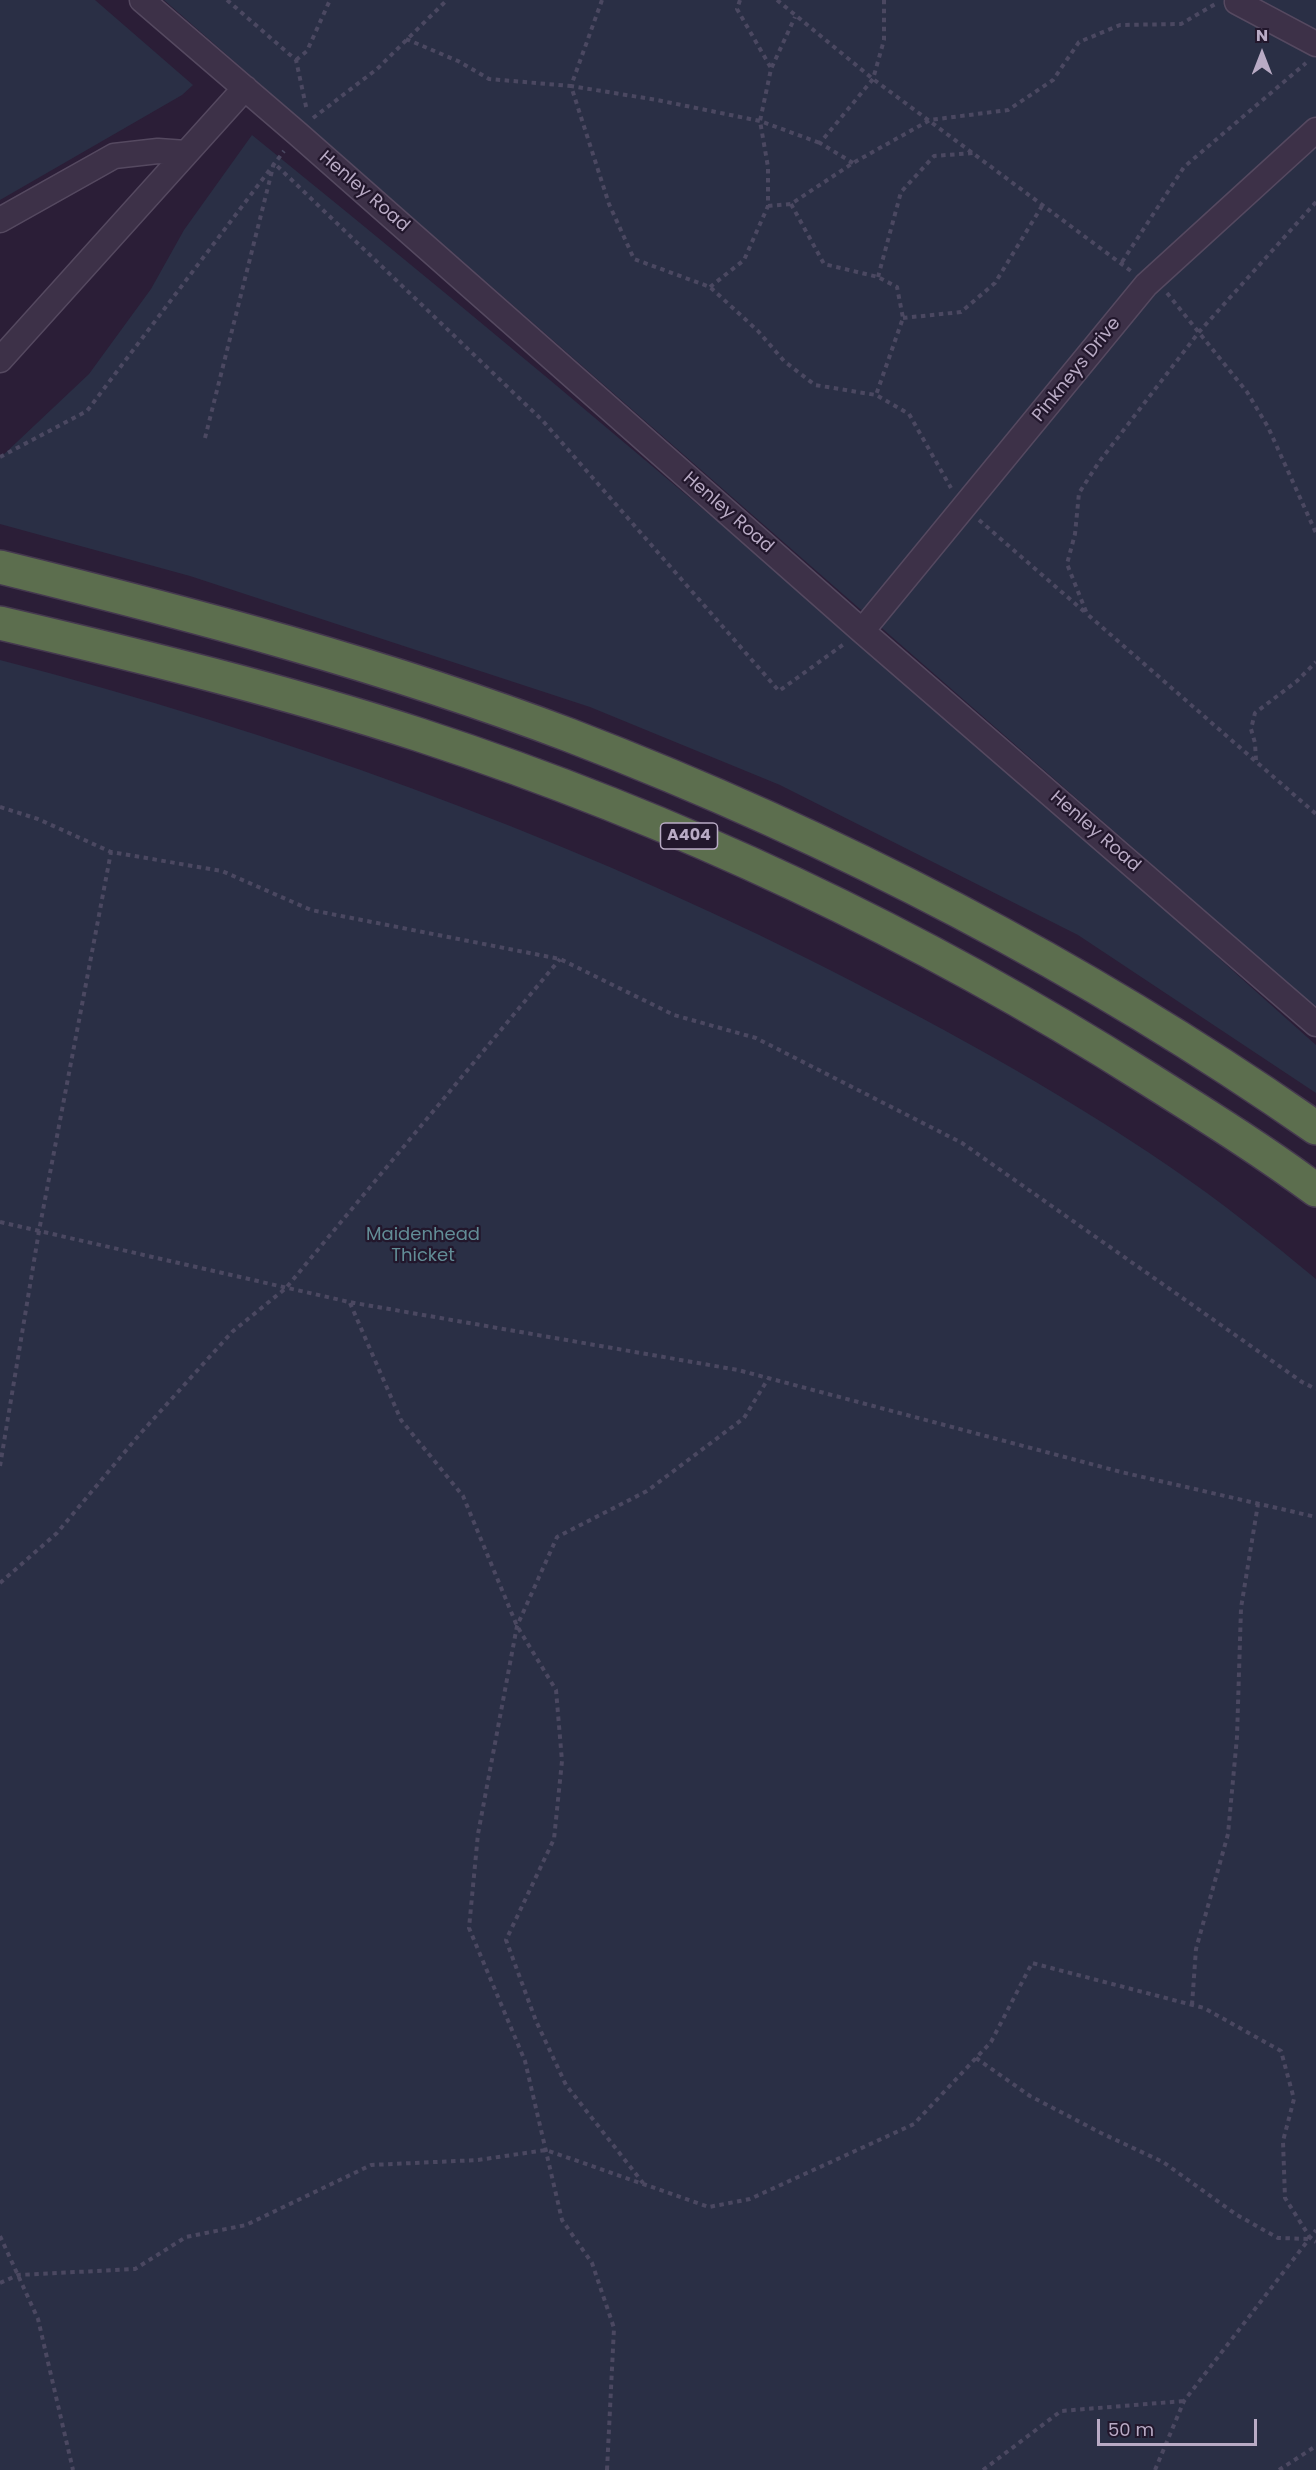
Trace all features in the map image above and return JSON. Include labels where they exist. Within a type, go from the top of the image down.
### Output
[{"type":"highway","name":"A404","points":[[0,567],[337,656],[568,735],[795,830],[976,920],[1069,971],[1199,1050],[1316,1128]]},
{"type":"highway","name":"A404","points":[[0,623],[179,665],[418,735],[535,775],[732,855],[834,902],[930,951],[1078,1034],[1221,1124],[1316,1190]]},
{"type":"street","name":"Henley Road","points":[[142,0],[298,134],[862,631],[1316,1024]]},
{"type":"street","points":[[1229,1],[1312,53]]},
{"type":"street","points":[[0,360],[245,88]]},
{"type":"street","name":"Pinkneys Drive","points":[[862,631],[1146,285],[1316,130]]},
{"type":"street","points":[[0,220],[114,156],[158,152],[186,153]]},
{"type":"path","points":[[227,0],[296,60],[309,121],[377,69],[447,0]]},
{"type":"path","points":[[296,60],[307,51],[323,20],[330,0]]},
{"type":"path","points":[[602,0],[571,86],[609,204],[634,259],[710,287],[758,331],[784,361],[815,385],[876,395],[909,414],[964,508],[995,532],[1316,814]]},
{"type":"path","points":[[740,0],[737,9],[771,69]]},
{"type":"path","points":[[777,0],[873,79],[1042,206],[1122,262],[1146,285],[1160,284],[1246,392],[1268,427],[1316,533]]},
{"type":"path","points":[[820,142],[873,79],[884,40],[884,0]]},
{"type":"path","points":[[768,206],[791,204],[852,163],[930,120],[1008,110],[1053,80],[1079,42],[1120,25],[1181,24],[1229,1]]},
{"type":"path","points":[[710,287],[744,260],[768,206],[768,167],[760,121],[771,69],[795,17]]},
{"type":"path","points":[[406,39],[458,61],[489,79],[571,86],[657,100],[760,121],[820,142],[852,163]]},
{"type":"path","points":[[1122,262],[1184,167],[1312,53]]},
{"type":"path","points":[[0,458],[87,411],[298,134]]},
{"type":"path","points":[[878,277],[901,192],[934,156],[973,153]]},
{"type":"path","points":[[205,438],[274,163]]},
{"type":"path","points":[[274,163],[543,421],[779,691],[862,631]]},
{"type":"path","points":[[1087,614],[1067,564],[1075,534],[1079,493],[1099,462],[1199,332],[1316,202]]},
{"type":"path","points":[[791,204],[824,264],[878,277],[897,287],[903,318],[876,395]]},
{"type":"path","points":[[903,318],[961,312],[995,283],[1042,206]]},
{"type":"path","points":[[1256,760],[1256,743],[1251,729],[1256,713],[1297,681],[1316,662]]},
{"type":"path","points":[[0,807],[38,819],[111,852],[222,871],[311,909],[560,959],[674,1015],[756,1038],[962,1143],[1302,1382],[1316,1389]]},
{"type":"path","points":[[0,1466],[39,1231],[111,852]]},
{"type":"path","points":[[0,1583],[57,1533],[139,1435],[232,1332],[286,1288],[560,959]]},
{"type":"path","points":[[0,1222],[350,1302],[738,1370],[1121,1472],[1316,1517]]},
{"type":"path","points":[[350,1302],[401,1420],[463,1496],[517,1626],[556,1690],[562,1761],[554,1839],[506,1940],[536,2021],[566,2085],[644,2184]]},
{"type":"path","points":[[608,2470],[614,2328],[592,2263],[562,2220],[525,2061],[469,1928],[478,1834],[517,1626],[556,1537],[647,1491],[744,1418],[768,1379]]},
{"type":"path","points":[[1192,2004],[1196,1949],[1228,1834],[1237,1737],[1241,1608],[1258,1504]]},
{"type":"path","points":[[0,2283],[18,2275],[135,2269],[186,2236],[246,2225],[371,2165],[478,2160],[546,2150],[709,2207],[750,2199],[914,2124],[992,2042],[1032,1963],[1204,2008],[1281,2051],[1294,2099],[1283,2141],[1285,2198],[1311,2239],[1316,2242]]},
{"type":"path","points":[[976,2058],[1030,2096],[1163,2162],[1237,2215],[1278,2238],[1311,2239]]},
{"type":"path","points":[[1155,2470],[1184,2401],[1316,2230]]},
{"type":"path","points":[[0,2236],[38,2319],[73,2470]]},
{"type":"path","points":[[983,2470],[1061,2410],[1184,2401]]},
{"type":"path","points":[[1280,2470],[1316,2446]]},
{"type":"green space","points":[[0,0],[95,0],[193,85],[182,95],[0,200]]},
{"type":"green space","points":[[164,0],[1316,0],[1316,1008]]},
{"type":"green space","points":[[252,135],[648,462],[843,628],[1073,827],[1316,1045],[1316,1093],[1078,935],[780,785],[590,707],[190,576],[0,524],[0,458],[89,374],[151,289],[184,230]]},
{"type":"green space","name":"Maidenhead Thicket","points":[[0,660],[207,719],[411,788],[512,826],[709,911],[899,1006],[992,1056],[1082,1110],[1207,1193],[1316,1279],[1316,2470],[0,2470]]}]
